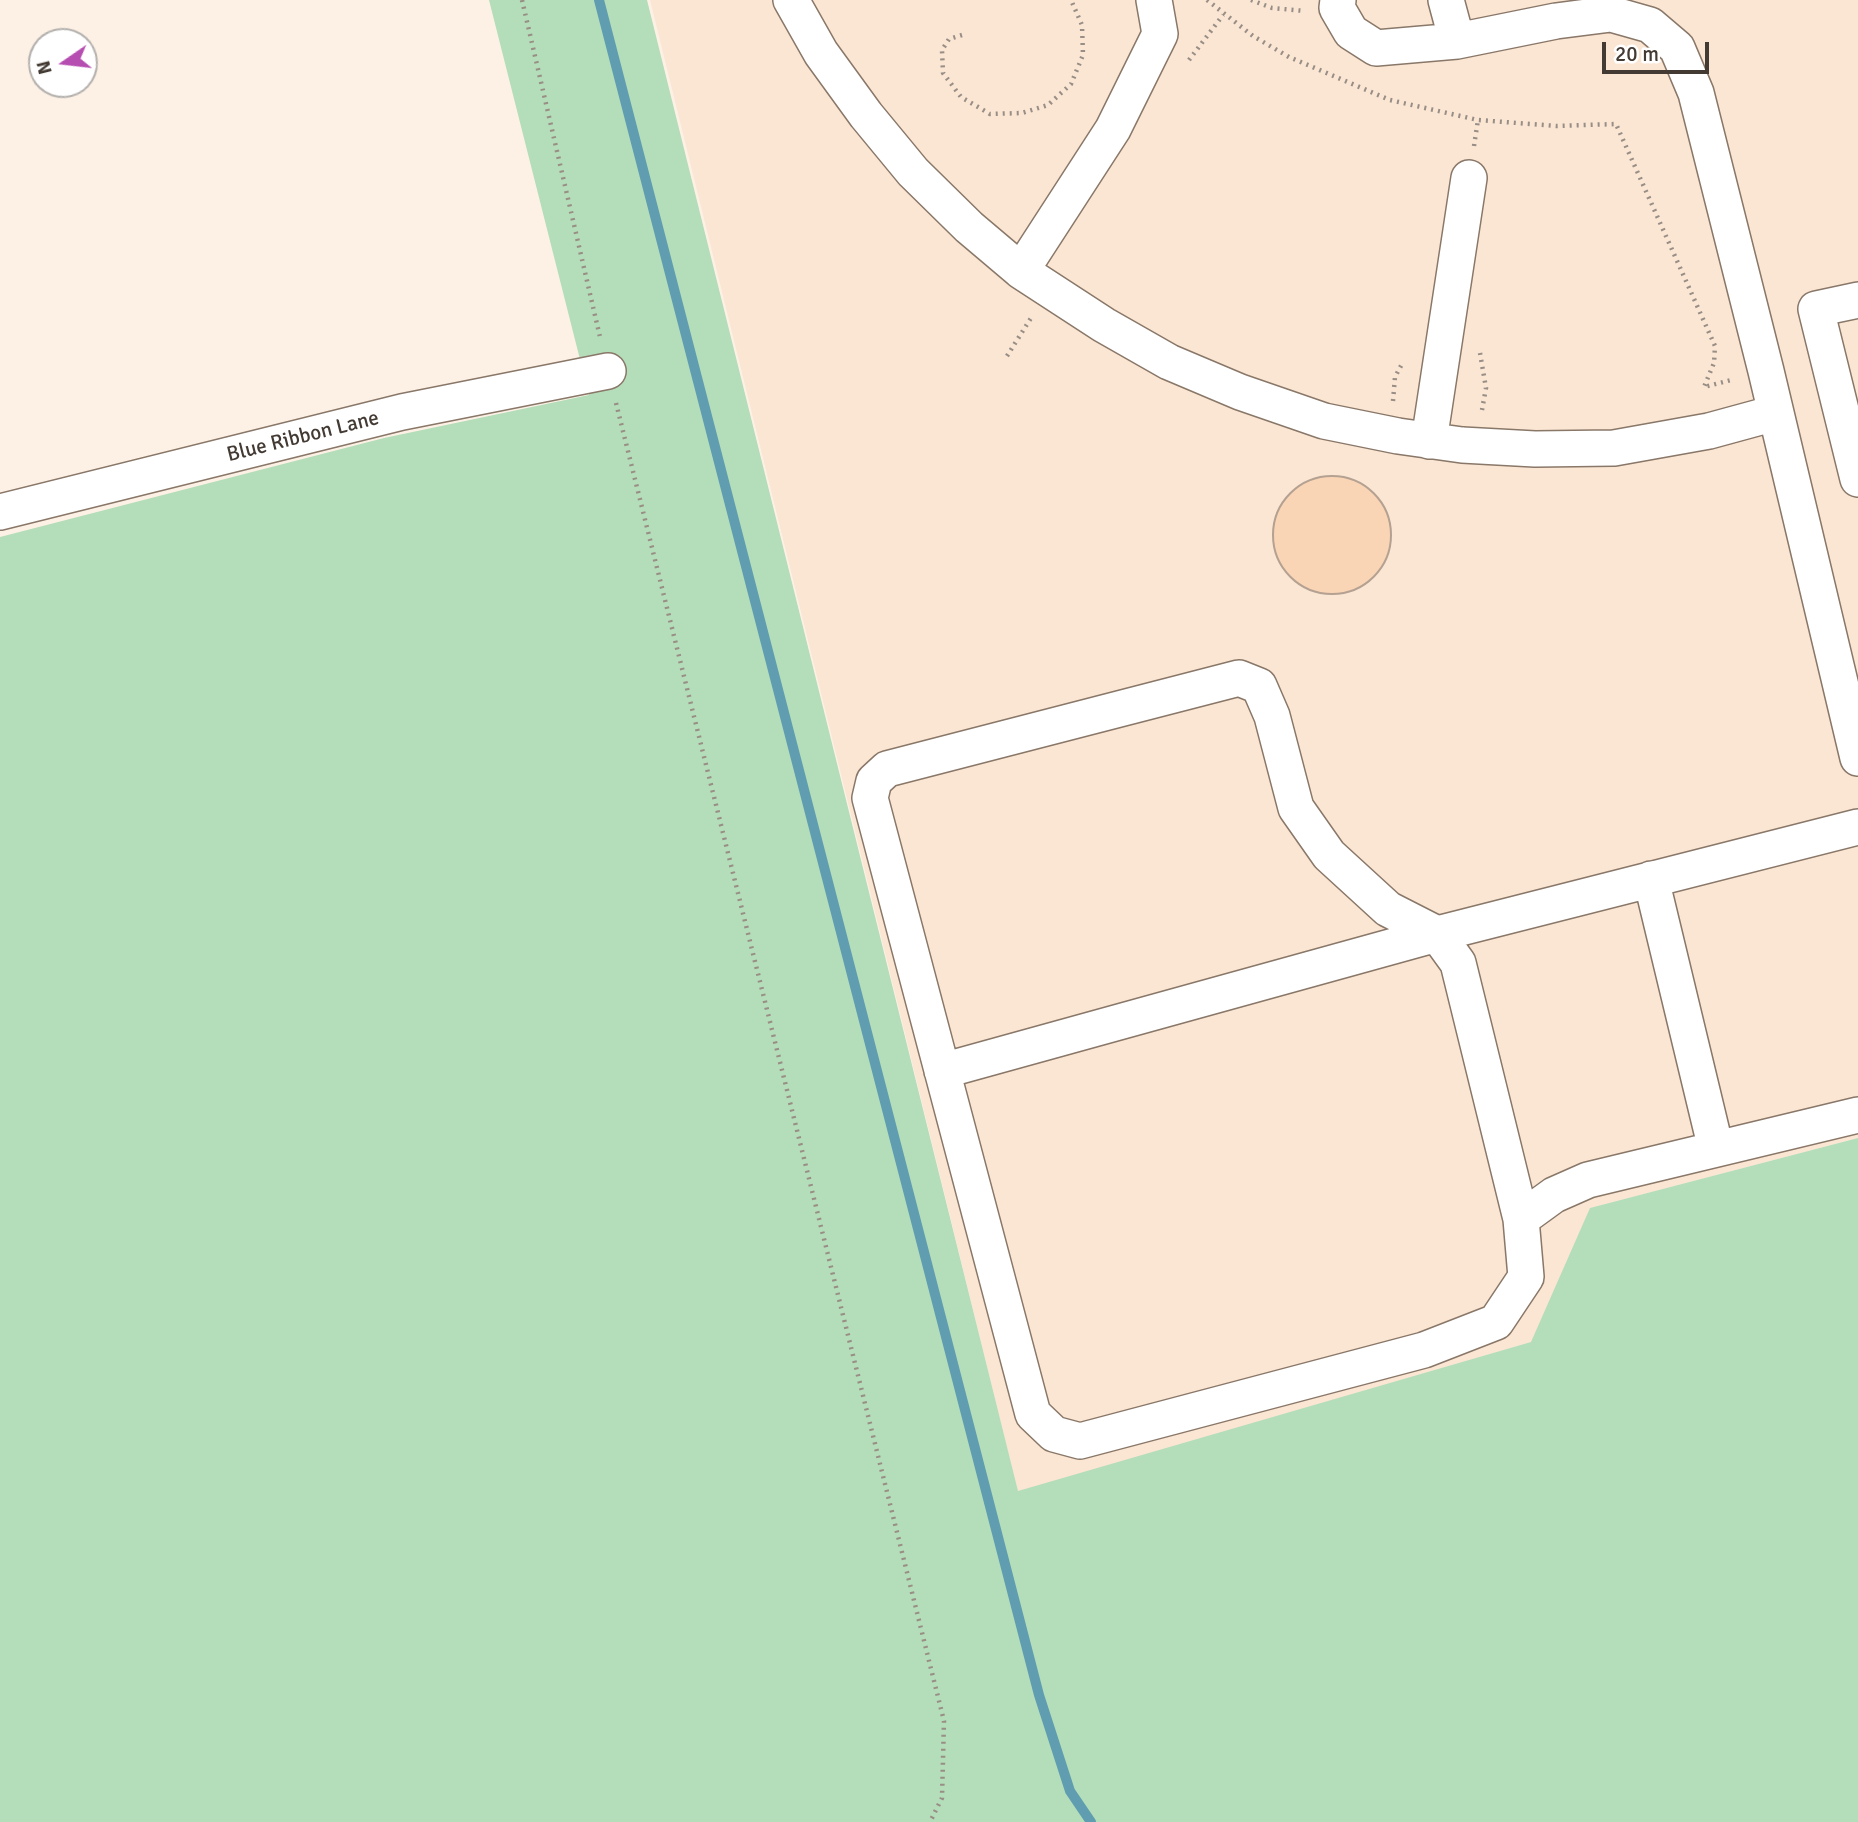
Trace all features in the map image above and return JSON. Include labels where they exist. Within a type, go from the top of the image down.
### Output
[{"type":"lane","points":[[792,0],[821,52],[913,172],[969,227],[1021,271],[1104,325],[1169,362],[1240,392],[1324,421],[1429,441],[1535,449],[1614,447],[1709,430],[1775,413]]},
{"type":"lane","points":[[1021,271],[1113,129],[1160,34],[1154,0]]},
{"type":"lane","points":[[1446,0],[1457,41]]},
{"type":"lane","points":[[1337,4],[1351,32],[1376,48],[1457,41],[1553,10],[1611,13],[1650,25],[1676,48],[1696,93],[1775,413],[1852,704],[1858,758]]},
{"type":"lane","points":[[1429,441],[1469,178]]},
{"type":"lane","points":[[1858,300],[1816,309],[1858,479]]},
{"type":"lane","name":"Blue Ribbon Lane","points":[[0,512],[402,412],[608,371]]},
{"type":"lane","points":[[1239,678],[1259,686],[1272,716],[1296,808],[1329,855],[1388,909],[1437,934],[1458,963],[1521,1219],[1526,1277],[1496,1322],[1424,1350],[1080,1441],[1054,1434],[1033,1414],[942,1071],[870,798],[874,781],[887,769],[1239,678]]},
{"type":"lane","points":[[942,1071],[1437,934],[1858,827]]},
{"type":"lane","points":[[1651,879],[1716,1149]]},
{"type":"lane","points":[[1521,1219],[1554,1195],[1588,1180],[1858,1115]]},
{"type":"path","points":[[522,0],[608,371],[944,1721],[942,1798],[930,1822]]},
{"type":"path","points":[[962,35],[949,39],[942,50],[943,73],[961,97],[990,114],[1022,113],[1048,105],[1071,85],[1083,55],[1082,25],[1071,0]]},
{"type":"path","points":[[1207,0],[1253,37],[1289,57],[1390,100],[1478,120],[1557,126],[1616,124],[1715,346],[1714,363],[1704,387],[1766,371]]},
{"type":"path","points":[[1251,0],[1272,8],[1303,12],[1337,4]]},
{"type":"shaded area","points":[[650,0],[1858,0],[1858,1138],[1591,1208],[1532,1342],[1018,1492]]},
{"type":"green space","points":[[489,0],[647,0],[1018,1491],[1531,1342],[1590,1208],[1858,1138],[1858,1822],[0,1822],[0,537],[384,438],[589,395]]},
{"type":"building","points":[[1332,476],[1365,486],[1381,502],[1391,535],[1381,568],[1365,584],[1332,594],[1299,584],[1283,568],[1273,535],[1283,502],[1299,486]]},
{"type":"waterway","points":[[599,0],[1039,1695],[1070,1791],[1091,1822]]}]
